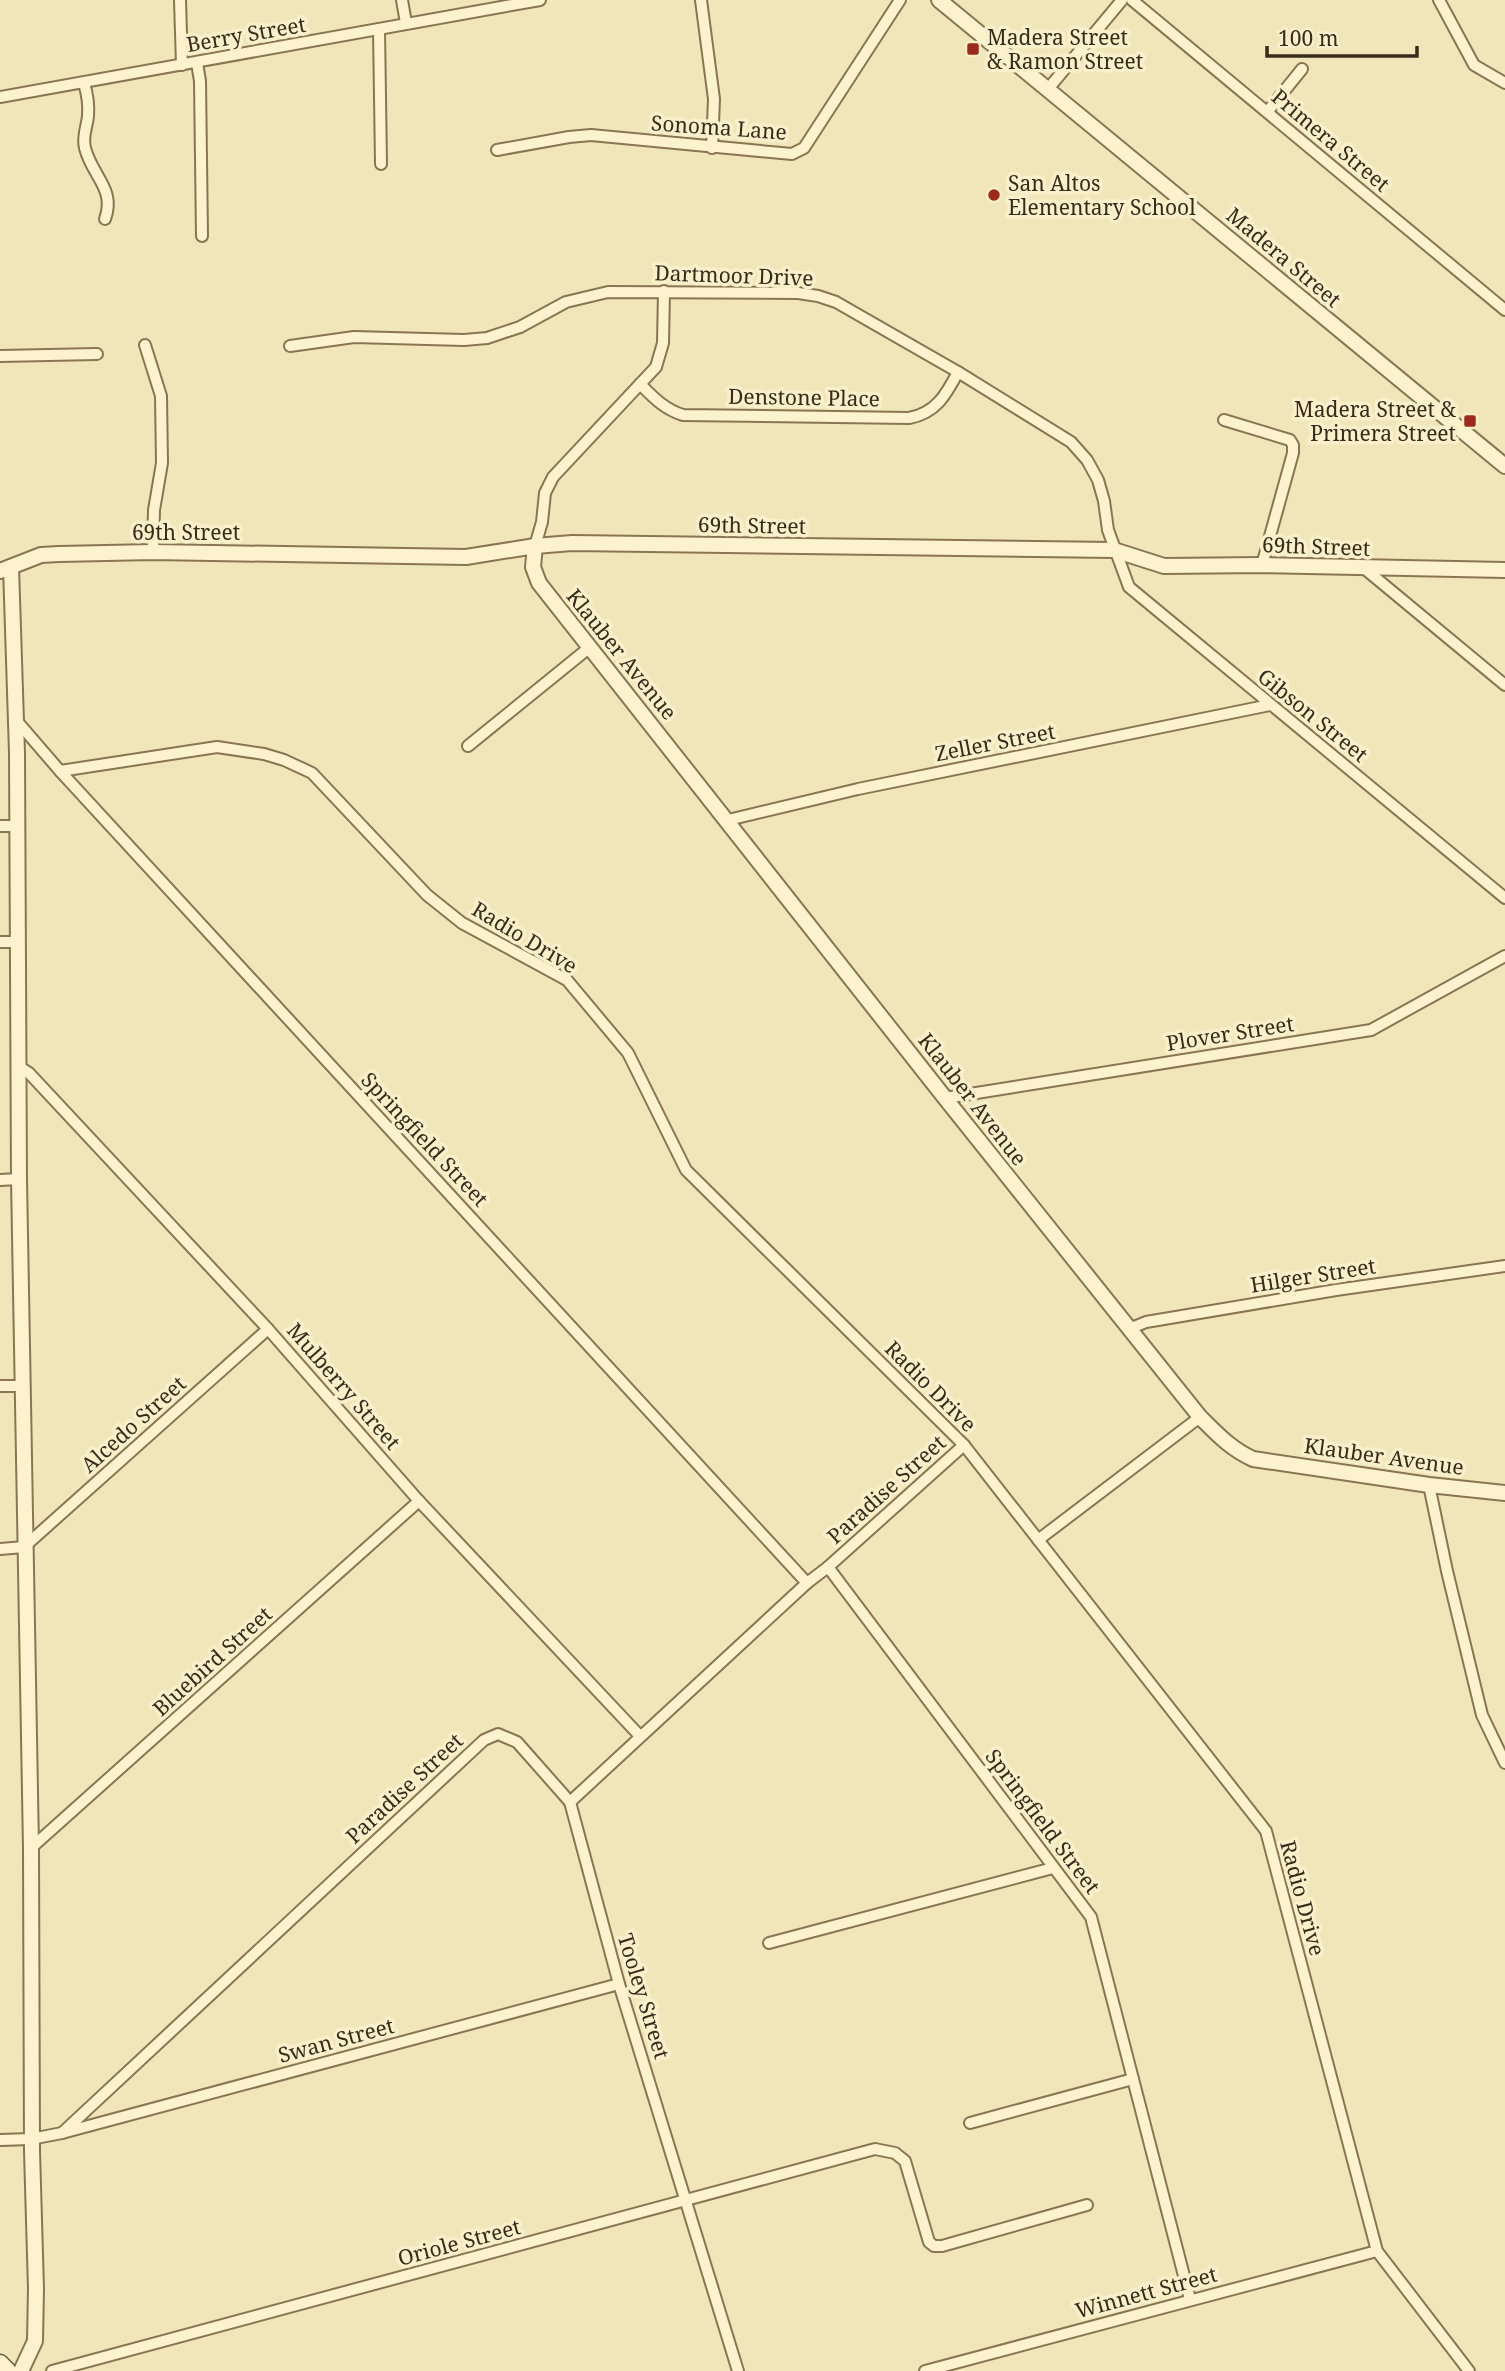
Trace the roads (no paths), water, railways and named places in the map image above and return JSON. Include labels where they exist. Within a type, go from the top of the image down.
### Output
[{"type":"main road","points":[[0,2362],[8,2371]]},
{"type":"street","points":[[180,0],[182,65]]},
{"type":"street","points":[[402,0],[406,23]]},
{"type":"street","points":[[470,0],[471,12]]},
{"type":"street","name":"Berry Street","points":[[0,97],[540,0]]},
{"type":"street","points":[[701,0],[714,99],[712,148]]},
{"type":"street","name":"Sonoma Lane","points":[[498,150],[592,135],[792,154],[804,148],[900,0]]},
{"type":"street","name":"Madera Street","points":[[939,0],[1504,463]]},
{"type":"street","points":[[1048,89],[1122,0]]},
{"type":"street","name":"Primera Street","points":[[1132,0],[1504,306]]},
{"type":"street","points":[[1439,0],[1474,65],[1505,83]]},
{"type":"street","points":[[379,29],[382,164]]},
{"type":"street","points":[[197,63],[200,81],[202,236]]},
{"type":"street","points":[[1268,111],[1303,69]]},
{"type":"street","points":[[84,83],[88,95],[88,116],[84,144],[90,166],[109,199],[104,219]]},
{"type":"street","points":[[535,546],[542,523],[545,494],[553,477],[656,367],[662,351],[664,291]]},
{"type":"street","name":"Dartmoor Drive","points":[[290,346],[354,337],[464,340],[486,338],[520,327],[554,307],[579,297],[608,292],[798,293],[818,296],[845,307],[1062,435],[1080,451],[1093,470],[1102,490],[1114,550]]},
{"type":"street","points":[[145,345],[161,396],[162,463],[154,510],[153,552]]},
{"type":"street","points":[[0,356],[97,354]]},
{"type":"street","name":"Denstone Place","points":[[640,384],[662,405],[683,415],[909,418],[936,407],[958,372]]},
{"type":"street","points":[[1224,421],[1290,440],[1293,445],[1262,565]]},
{"type":"street","name":"69th Street","points":[[6,569],[41,555],[153,552],[466,557],[572,543],[1114,550],[1164,566],[1262,565],[1505,570]]},
{"type":"street","name":"Klauber Avenue","points":[[535,546],[533,567],[539,583],[944,1098],[1200,1417],[1230,1446],[1253,1459],[1429,1485],[1505,1493]]},
{"type":"street","name":"Gibson Street","points":[[1114,550],[1129,587],[1505,898]]},
{"type":"street","points":[[6,569],[16,720],[16,942],[31,1848],[31,2139],[36,2341],[21,2371]]},
{"type":"street","points":[[1365,569],[1505,685]]},
{"type":"street","points":[[468,746],[590,647]]},
{"type":"street","name":"Zeller Street","points":[[728,820],[858,789],[1270,705]]},
{"type":"street","name":"Springfield Street","points":[[16,720],[807,1583]]},
{"type":"street","name":"Radio Drive","points":[[60,771],[217,747],[264,754],[312,773],[427,895],[462,923],[566,980],[628,1053],[686,1170],[964,1445],[1266,1831],[1377,2251],[1469,2371]]},
{"type":"street","points":[[0,826],[17,826]]},
{"type":"street","points":[[0,942],[16,942]]},
{"type":"street","name":"Plover Street","points":[[944,1098],[1371,1030],[1505,956]]},
{"type":"street","name":"Mulberry Street","points":[[18,1066],[29,1073],[268,1329],[419,1501],[639,1735]]},
{"type":"street","points":[[0,1180],[19,1180]]},
{"type":"street","name":"Hilger Street","points":[[1129,1329],[1146,1322],[1336,1290],[1505,1266]]},
{"type":"street","name":"Alcedo Street","points":[[24,1547],[268,1329]]},
{"type":"street","points":[[0,1386],[23,1386]]},
{"type":"street","points":[[1038,1540],[1200,1417]]},
{"type":"street","name":"Paradise Street","points":[[62,2133],[484,1740],[498,1734],[517,1742],[570,1801],[807,1583],[964,1445]]},
{"type":"street","points":[[1429,1485],[1482,1715],[1505,1763]]},
{"type":"street","name":"Bluebird Street","points":[[31,1848],[419,1501]]},
{"type":"street","points":[[0,1549],[24,1547]]},
{"type":"street","name":"Springfield Street","points":[[828,1567],[1091,1917],[1190,2299]]},
{"type":"street","name":"Tooley Street","points":[[570,1801],[619,1984],[737,2371]]},
{"type":"street","points":[[769,1943],[1054,1868]]},
{"type":"street","name":"Swan Street","points":[[0,2140],[31,2139],[62,2133],[619,1984]]},
{"type":"street","points":[[970,2123],[1133,2079]]},
{"type":"street","name":"Oriole Street","points":[[52,2371],[875,2149],[895,2153],[905,2161],[929,2242],[934,2246],[942,2246],[1087,2204]]},
{"type":"street","name":"Winnett Street","points":[[925,2371],[1377,2251]]},
{"type":"place","name":"Madera Street & Ramon Street","points":[[973,49]]},
{"type":"place","name":"San Altos Elementary School","points":[[994,195]]},
{"type":"place","name":"Madera Street & Primera Street","points":[[1470,421]]}]
